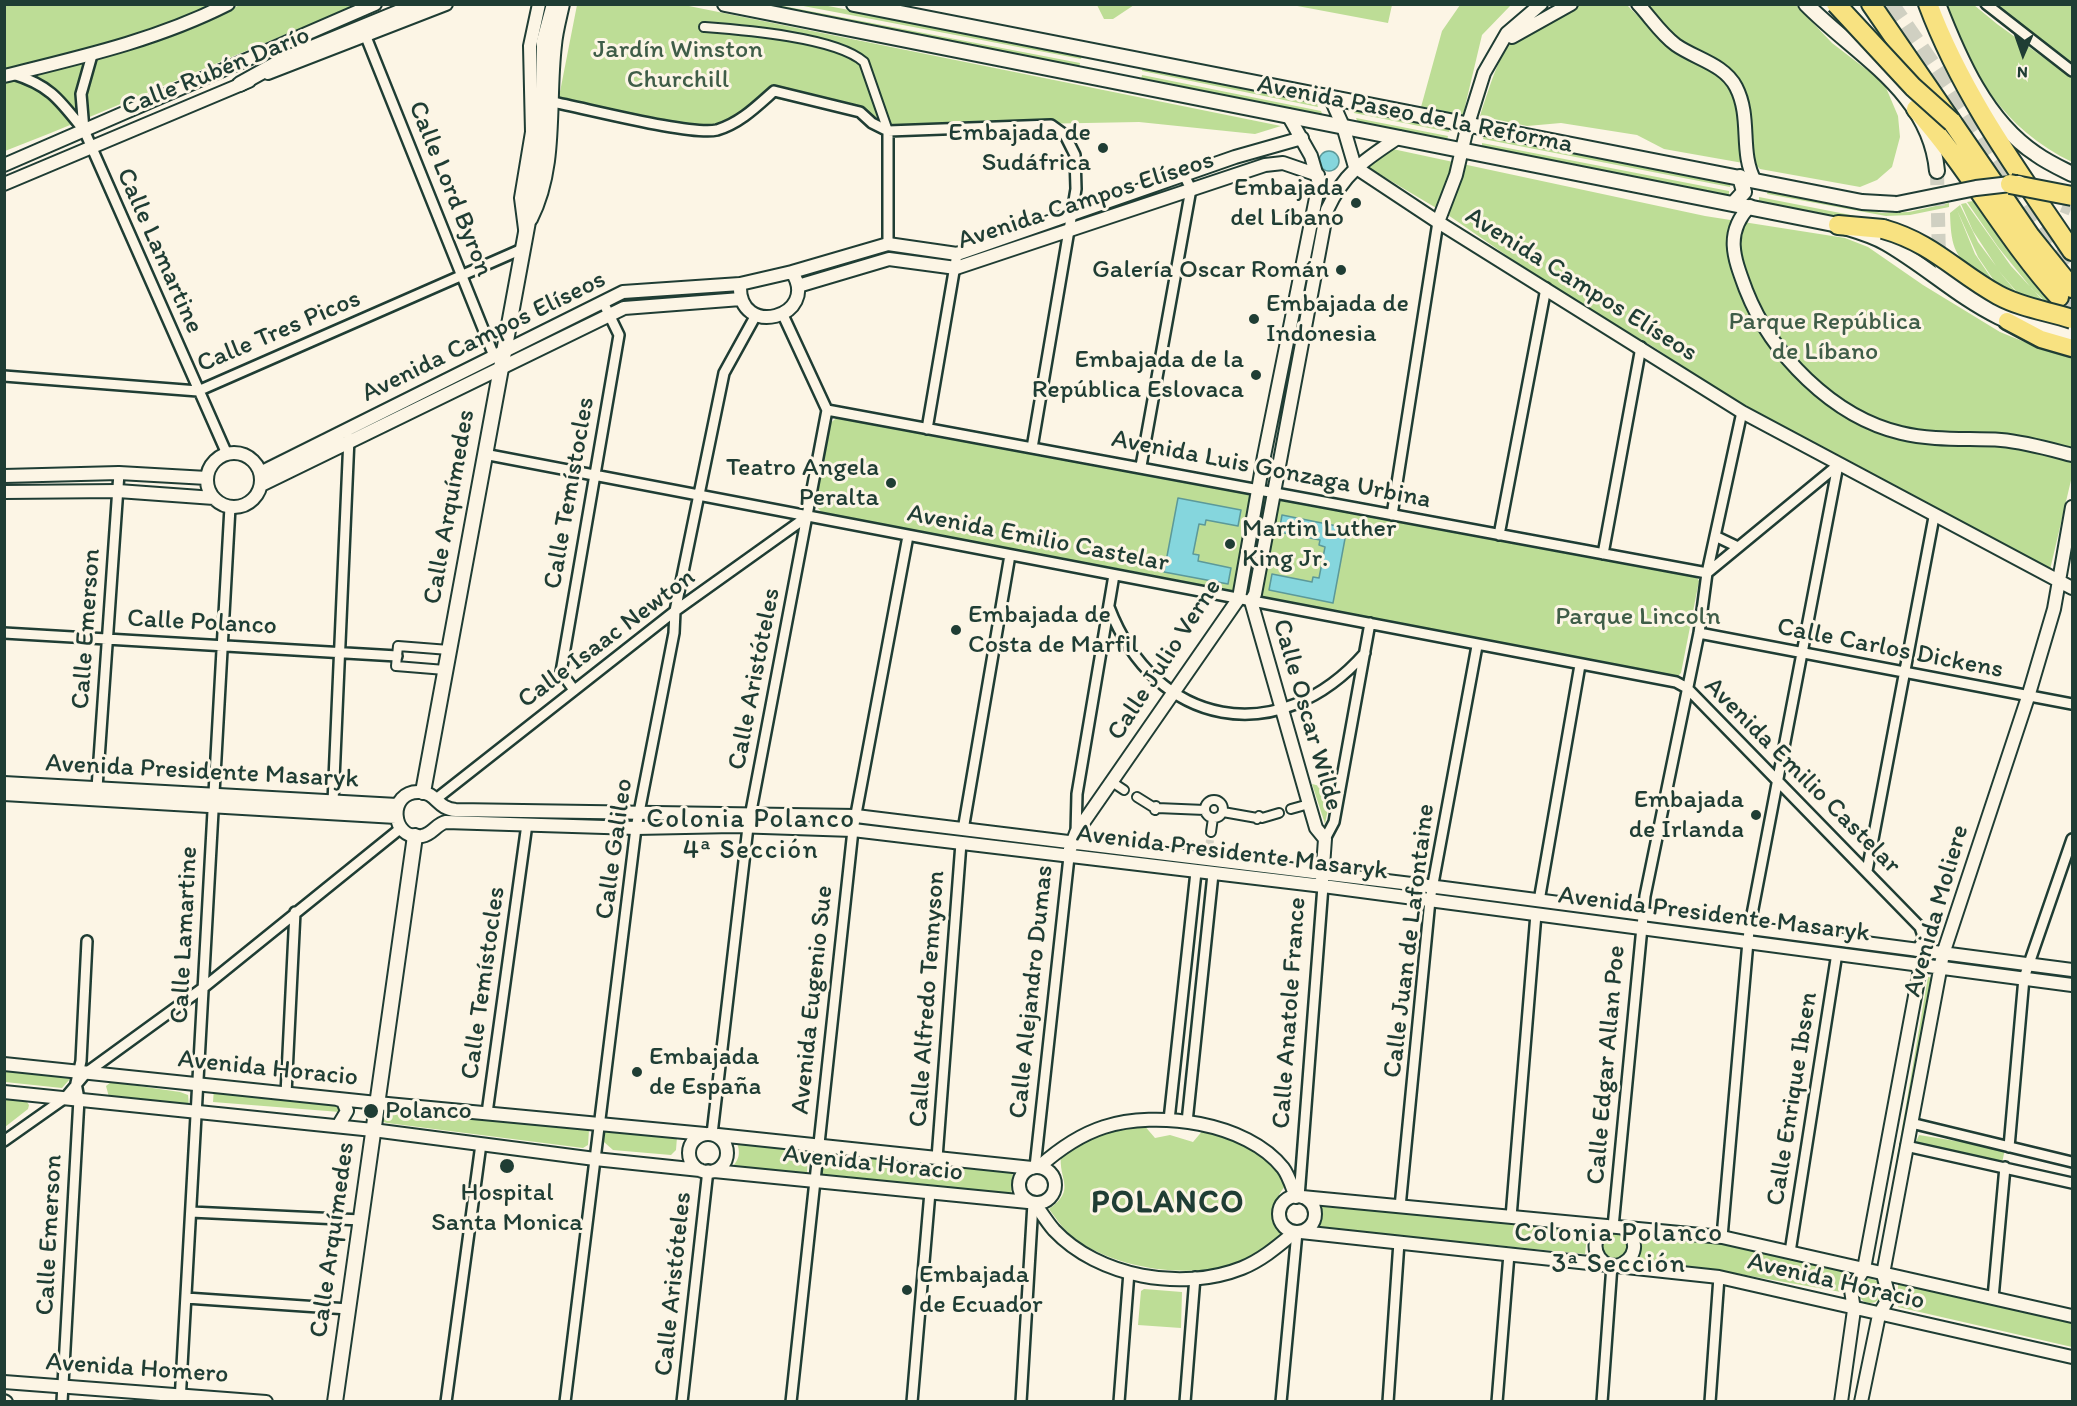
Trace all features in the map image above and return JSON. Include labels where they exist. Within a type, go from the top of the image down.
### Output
[{"type":"highway","points":[[1871,4],[2031,237],[2066,292]]},
{"type":"highway","points":[[1884,4],[2021,204],[2073,272]]},
{"type":"highway","points":[[1928,4],[1947,53],[1987,127],[2073,251]]},
{"type":"highway","points":[[1835,9],[1897,80],[1900,88]]},
{"type":"highway","points":[[1835,9],[1913,87],[1952,122]]},
{"type":"highway","points":[[1976,104],[2006,141],[2073,239]]},
{"type":"highway","points":[[1916,109],[1946,142],[2017,246],[2066,292]]},
{"type":"highway","points":[[2010,184],[2073,196]]},
{"type":"highway","points":[[1838,225],[1929,247],[2006,299],[2073,320]]},
{"type":"highway","points":[[2007,316],[2041,339],[2073,348]]},
{"type":"main road","points":[[240,84],[285,59],[419,4]]},
{"type":"main road","name":"Calle Arquímedes","points":[[429,796],[445,670],[499,359],[543,140],[544,41],[554,4]]},
{"type":"main road","name":"Avenida Paseo de la Reforma","points":[[725,4],[1838,225]]},
{"type":"main road","name":"Avenida Paseo de la Reforma","points":[[854,4],[1862,202],[1912,203],[1976,188],[2035,182],[2073,188]]},
{"type":"main road","points":[[1806,4],[1900,88],[1916,109],[1933,147],[1937,171]]},
{"type":"main road","points":[[1938,4],[1960,56],[1999,119],[2035,154],[2073,174]]},
{"type":"main road","points":[[1734,203],[1744,192],[1740,177]]},
{"type":"main road","points":[[1885,236],[1970,303],[2047,331],[2073,333]]},
{"type":"main road","points":[[1939,259],[1957,281],[2007,316],[2073,320]]},
{"type":"main road","name":"Calle Arquímedes","points":[[335,1401],[415,836]]},
{"type":"street","points":[[9,75],[92,55],[200,18],[228,4]]},
{"type":"street","name":"Calle Rubén Darío","points":[[4,165],[375,4]]},
{"type":"street","name":"Calle Rubén Darío","points":[[4,184],[240,84],[366,37],[446,4]]},
{"type":"street","name":"Calle Arquímedes","points":[[525,231],[521,198],[532,132],[530,46],[539,4]]},
{"type":"street","name":"Calle Arquímedes","points":[[525,231],[541,200],[548,160],[555,45],[563,4]]},
{"type":"street","points":[[1392,515],[1438,222],[1456,176],[1468,124],[1484,73],[1497,49],[1513,27],[1541,4]]},
{"type":"street","points":[[1497,49],[1525,28],[1571,4]]},
{"type":"street","points":[[1638,4],[1669,40],[1720,69],[1736,86],[1746,118],[1747,163],[1755,181]]},
{"type":"street","points":[[1988,6],[2073,71]]},
{"type":"street","points":[[704,27],[802,39],[855,55],[864,62],[888,131],[888,244]]},
{"type":"street","name":"Calle Lord Byron","points":[[366,37],[462,277],[499,359]]},
{"type":"street","name":"Calle Lamartine","points":[[92,55],[81,94],[84,130],[227,454]]},
{"type":"street","name":"Calle Lamartine","points":[[9,75],[36,81],[52,93],[84,130]]},
{"type":"street","points":[[552,102],[672,126],[714,130],[739,121],[774,91],[860,112],[872,123],[888,131],[1051,125],[1065,135],[1075,155],[1073,214],[1032,448]]},
{"type":"street","points":[[1330,97],[1343,126],[1355,166]]},
{"type":"street","name":"Calle Julio Verne","points":[[1245,599],[1258,490],[1315,206],[1318,175],[1302,138],[1288,115]]},
{"type":"street","name":"Calle Julio Verne","points":[[1072,844],[1173,693],[1245,599],[1255,594],[1327,210],[1335,191],[1355,166],[1400,137]]},
{"type":"street","name":"Avenida Campos Elíseos","points":[[260,479],[499,359],[623,292],[740,284],[792,272],[888,244],[957,254],[1185,175],[1302,138]]},
{"type":"street","name":"Avenida Campos Elíseos","points":[[798,286],[889,259],[956,268],[1265,165],[1283,163],[1318,175]]},
{"type":"street","name":"Avenida Campos Elíseos","points":[[1355,166],[1438,222],[1742,412],[1934,517],[2073,588]]},
{"type":"street","points":[[1141,466],[1191,189],[1185,175]]},
{"type":"street","points":[[1750,206],[1735,225],[1734,249],[1757,317],[1786,356],[1838,403],[1863,420],[1901,433],[1926,437],[2004,440],[2073,455]]},
{"type":"street","name":"Calle Tres Picos","points":[[4,376],[198,391],[522,249]]},
{"type":"street","points":[[927,429],[957,254]]},
{"type":"street","points":[[740,284],[741,299],[756,315],[770,318],[783,315],[795,301],[798,286],[792,272]]},
{"type":"street","points":[[1499,534],[1546,288]]},
{"type":"street","name":"Avenida Campos Elíseos","points":[[499,359],[624,308],[741,299]]},
{"type":"street","name":"Calle Temístocles","points":[[574,690],[561,672],[593,474],[619,335],[603,302]]},
{"type":"street","name":"Calle Galileo","points":[[565,1401],[636,828],[674,633],[675,611],[724,373],[756,315]]},
{"type":"street","points":[[783,315],[827,410]]},
{"type":"street","points":[[1603,554],[1641,347]]},
{"type":"street","name":"Avenida Luis Gonzaga Urbina","points":[[827,410],[1141,466],[1258,490],[1707,573]]},
{"type":"street","name":"Calle Aristóteles","points":[[712,1134],[750,813],[827,410]]},
{"type":"street","name":"Calle Edgar Allan Poe","points":[[1614,1227],[1641,921],[1699,633],[1707,573],[1742,412]]},
{"type":"street","points":[[333,802],[348,436]]},
{"type":"street","points":[[4,492],[118,491],[214,498],[231,507],[246,504],[253,499],[260,479],[248,457],[238,453],[227,454],[217,459],[210,467],[207,478],[214,498]]},
{"type":"street","name":"Avenida Emilio Castelar","points":[[484,454],[1370,623],[1477,646],[1676,682],[1687,688],[1777,778],[1920,927],[1924,939],[1916,951]]},
{"type":"street","points":[[1264,456],[1271,464],[1281,459]]},
{"type":"street","points":[[1707,573],[1838,465]]},
{"type":"street","points":[[1722,1237],[1748,936],[1800,653],[1838,465]]},
{"type":"street","points":[[4,476],[119,473],[207,478]]},
{"type":"street","name":"Calle Emerson","points":[[97,788],[119,473]]},
{"type":"street","name":"Calle Lamartine","points":[[180,1398],[231,507]]},
{"type":"street","name":"Avenida Moliere","points":[[1861,1401],[1879,1315],[1889,1297],[1883,1274],[1941,961],[2028,697],[2054,609],[2057,580],[2073,507]]},
{"type":"street","name":"Calle Isaac Newton","points":[[429,796],[574,690],[675,611],[808,516]]},
{"type":"street","points":[[1867,871],[1934,517]]},
{"type":"street","name":"Avenida Eugenio Sue","points":[[791,1401],[854,830],[908,536]]},
{"type":"street","points":[[1715,536],[1738,547]]},
{"type":"street","points":[[963,830],[1010,555]]},
{"type":"street","name":"Calle Alejandro Dumas","points":[[1035,1167],[1077,794],[1114,575]]},
{"type":"street","name":"Calle Oscar Wilde","points":[[1245,599],[1282,708],[1316,828],[1325,839]]},
{"type":"street","points":[[1109,607],[1118,630],[1149,674],[1173,693],[1196,706],[1227,714],[1254,715],[1282,708],[1322,692],[1346,675],[1365,653]]},
{"type":"street","name":"Calle Anatole France","points":[[1299,1197],[1325,839],[1334,822],[1370,623]]},
{"type":"street","name":"Calle Polanco","points":[[4,633],[397,656]]},
{"type":"street","name":"Calle Carlos Dickens","points":[[1699,633],[2073,704]]},
{"type":"street","points":[[445,670],[396,666],[398,646],[449,650]]},
{"type":"street","name":"Calle Juan de Lafontaine","points":[[1400,1207],[1430,900],[1477,646]]},
{"type":"street","points":[[1539,901],[1580,665]]},
{"type":"street","points":[[1112,782],[1124,790]]},
{"type":"street","name":"Avenida Presidente Masaryk","points":[[4,783],[97,788],[398,817]]},
{"type":"street","name":"Avenida Presidente Masaryk","points":[[4,794],[214,801],[333,802],[398,817],[415,836],[427,835],[446,822],[636,828],[748,827],[854,830],[961,843],[1072,844],[1196,872],[1432,887],[1539,901],[1641,921],[1748,936],[1837,953],[1921,964],[1941,961],[2027,964],[2073,970]]},
{"type":"street","name":"Avenida Presidente Masaryk","points":[[398,817],[407,794],[429,796],[442,808],[456,810],[639,815],[750,813],[856,816],[1072,844],[1208,854],[1322,880],[1430,900],[1536,914],[1641,921]]},
{"type":"street","points":[[1137,797],[1155,808],[1205,810],[1213,818]]},
{"type":"street","points":[[1205,810],[1208,802],[1213,800],[1221,803],[1222,812]]},
{"type":"street","points":[[1291,809],[1309,804]]},
{"type":"street","points":[[1211,832],[1213,818],[1222,812],[1260,818],[1279,813]]},
{"type":"street","points":[[4,1141],[65,1098],[81,1076],[203,988],[296,912],[398,817]]},
{"type":"street","name":"Calle Temístocles","points":[[487,1113],[527,824]]},
{"type":"street","points":[[2009,1147],[2024,978],[2027,964],[2073,839]]},
{"type":"street","name":"Calle Alfredo Tennyson","points":[[938,1158],[961,843]]},
{"type":"street","points":[[1169,1120],[1196,872]]},
{"type":"street","points":[[1187,1122],[1213,874]]},
{"type":"street","points":[[286,1094],[296,912]]},
{"type":"street","points":[[1511,1217],[1536,914]]},
{"type":"street","name":"Avenida Presidente Masaryk","points":[[1748,936],[1916,951],[1941,961],[2024,978],[2073,985]]},
{"type":"street","name":"Calle Emerson","points":[[62,1401],[87,941]]},
{"type":"street","name":"Calle Enrique Ibsen","points":[[1790,1252],[1837,953]]},
{"type":"street","name":"Avenida Moliere","points":[[1841,1401],[1854,1310],[1851,1290],[1864,1269],[1921,964]]},
{"type":"street","name":"Avenida Horacio","points":[[4,1064],[81,1076],[198,1084],[1035,1167]]},
{"type":"street","name":"Avenida Horacio","points":[[4,1092],[338,1126],[595,1159],[1032,1203]]},
{"type":"street","points":[[337,1099],[343,1101],[347,1111],[338,1126]]},
{"type":"street","points":[[1135,1120],[1169,1120],[1187,1122],[1235,1135],[1257,1146],[1282,1167],[1299,1197],[1311,1203],[1315,1217],[1311,1225],[1242,1268],[1221,1275],[1162,1278],[1129,1272],[1089,1257],[1068,1243],[1021,1194],[1019,1184],[1023,1174],[1072,1141],[1105,1126],[1135,1120]]},
{"type":"street","points":[[1911,1122],[2073,1162]]},
{"type":"street","points":[[712,1134],[727,1153],[724,1164],[707,1170],[695,1167],[689,1154],[694,1142],[712,1134]]},
{"type":"street","points":[[446,1401],[481,1144]]},
{"type":"street","points":[[1906,1146],[2073,1183]]},
{"type":"street","points":[[1032,1203],[1048,1200],[1056,1187],[1053,1176],[1035,1167]]},
{"type":"street","points":[[1993,1298],[2005,1167]]},
{"type":"street","name":"Calle Aristóteles","points":[[682,1401],[707,1170]]},
{"type":"street","points":[[912,1401],[930,1192]]},
{"type":"street","points":[[1298,1232],[1285,1228],[1279,1214],[1283,1204],[1299,1197]]},
{"type":"street","name":"Avenida Horacio","points":[[1299,1197],[1722,1237],[2073,1316]]},
{"type":"street","points":[[1021,1401],[1032,1203]]},
{"type":"street","points":[[191,1212],[361,1220]]},
{"type":"street","points":[[1614,1227],[1633,1238],[1634,1251],[1626,1262],[1613,1265],[1599,1258],[1595,1246],[1597,1235],[1614,1227]]},
{"type":"street","points":[[1281,1401],[1298,1232]]},
{"type":"street","name":"Avenida Horacio","points":[[1298,1232],[1719,1278],[1854,1310],[2073,1357]]},
{"type":"street","points":[[1388,1401],[1398,1242]]},
{"type":"street","points":[[1497,1401],[1509,1254]]},
{"type":"street","points":[[1602,1401],[1613,1265]]},
{"type":"street","points":[[1119,1401],[1129,1272]]},
{"type":"street","points":[[1185,1401],[1195,1277]]},
{"type":"street","points":[[1710,1401],[1719,1278]]},
{"type":"street","points":[[186,1298],[348,1309]]},
{"type":"street","name":"Avenida Homero","points":[[4,1382],[180,1398],[266,1401]]},
{"type":"green space","name":"Jardín Winston Churchill","points":[[679,4],[1281,126],[1255,134],[1139,122],[872,127],[857,115],[771,98],[715,130],[687,127],[558,102],[577,5]]},
{"type":"green space","points":[[4,5],[209,5],[135,36],[5,73]]},
{"type":"green space","points":[[240,5],[359,5],[5,151],[5,79],[87,63],[154,42]]},
{"type":"green space","points":[[755,5],[778,5],[1080,63],[1079,68]]},
{"type":"green space","points":[[798,5],[823,5],[1082,55],[1081,59]]},
{"type":"green space","points":[[1097,5],[1134,5],[1113,19],[1104,19]]},
{"type":"green space","points":[[1292,5],[1392,5],[1388,23]]},
{"type":"green space","points":[[1460,5],[1511,5],[1482,35],[1463,115],[1421,107],[1442,31]]},
{"type":"green space","points":[[1577,5],[1627,5],[1666,45],[1715,70],[1731,87],[1741,127],[1743,163],[1664,149],[1637,135],[1561,123],[1527,126],[1480,116],[1495,73],[1510,44],[1535,23]]},
{"type":"green space","points":[[1644,5],[1796,5],[1832,43],[1884,83],[1898,116],[1900,137],[1892,167],[1877,180],[1860,187],[1760,169],[1755,164],[1753,132],[1747,98],[1738,78],[1726,65],[1671,34]]},
{"type":"green space","points":[[1944,5],[1974,5],[2072,78],[2072,162],[2027,133],[2008,116],[1966,54]]},
{"type":"green space","points":[[1995,5],[2072,5],[2072,64],[2000,11]]},
{"type":"green space","points":[[1143,67],[1316,101],[1318,107],[1142,71]]},
{"type":"green space","points":[[1142,75],[1321,111],[1323,116],[1141,80]]},
{"type":"green space","points":[[1353,108],[1450,128],[1449,132],[1354,113]]},
{"type":"green space","points":[[1356,118],[1448,136],[1447,140],[1358,123]]},
{"type":"green space","points":[[1484,134],[1731,182],[1730,187],[1483,139]]},
{"type":"green space","points":[[1482,143],[1729,191],[1729,196],[1482,147]]},
{"type":"green space","name":"Parque República de Líbano","points":[[1388,148],[1705,216],[1845,238],[1868,247],[1923,285],[2000,332],[2037,347],[2072,352],[2072,476],[2049,574],[1744,407],[1655,348],[1545,282],[1448,215],[1364,165]]},
{"type":"green space","points":[[1768,190],[1882,213],[1909,212],[1949,203],[1949,207],[1910,215],[1886,216],[1767,194]]},
{"type":"green space","points":[[1759,197],[1876,220],[1841,218],[1759,202]]},
{"type":"green space","points":[[1979,200],[2072,304],[2072,309],[2050,306],[2032,289],[1998,247],[1967,202]]},
{"type":"green space","points":[[1966,203],[2011,266],[2048,306],[2022,298],[1998,270],[2021,298],[1999,288],[1978,257],[1957,210],[1975,254],[1998,288],[1977,275],[1973,267],[1976,274],[1962,261],[1951,233],[1950,213],[1960,205],[1978,242],[1996,266],[1973,231],[1961,204]]},
{"type":"green space","name":"Parque Lincoln","points":[[839,416],[1696,576],[1699,581],[1681,673],[1677,677],[1116,568],[825,516],[815,505],[829,424]]},
{"type":"green space","points":[[1312,784],[1324,787],[1333,784],[1325,824]]},
{"type":"green space","points":[[1928,977],[1936,978],[1886,1264],[1879,1263]]},
{"type":"green space","points":[[5,1067],[69,1076],[70,1079],[62,1088],[5,1082]]},
{"type":"green space","points":[[111,1082],[180,1092],[188,1095],[189,1106],[109,1097],[106,1086]]},
{"type":"green space","points":[[214,1088],[315,1099],[337,1105],[340,1112],[213,1102]]},
{"type":"green space","points":[[5,1099],[27,1102],[29,1105],[28,1109],[5,1127]]},
{"type":"green space","points":[[379,1106],[586,1126],[589,1130],[588,1145],[583,1148],[387,1123],[377,1120]]},
{"type":"green space","points":[[1143,1124],[1155,1138],[1170,1135],[1193,1142],[1204,1129],[1241,1142],[1261,1155],[1271,1163],[1286,1185],[1274,1209],[1275,1221],[1285,1233],[1259,1254],[1239,1263],[1192,1271],[1166,1270],[1118,1260],[1096,1251],[1073,1237],[1049,1209],[1062,1196],[1064,1190],[1061,1154],[1087,1137]]},
{"type":"green space","points":[[605,1126],[677,1137],[676,1150],[671,1155],[613,1150],[604,1142]]},
{"type":"green space","points":[[1919,1135],[2005,1149],[2002,1163],[1916,1142]]},
{"type":"green space","points":[[736,1140],[808,1147],[807,1173],[729,1170],[738,1156],[739,1149]]},
{"type":"green space","points":[[823,1152],[1013,1171],[1011,1198],[821,1179]]},
{"type":"green space","points":[[1319,1200],[1588,1227],[1585,1254],[1329,1229],[1317,1225],[1321,1214],[1317,1205]]},
{"type":"green space","points":[[1614,1232],[1624,1236],[1628,1246],[1624,1256],[1614,1260],[1604,1256],[1600,1246],[1604,1236]]},
{"type":"green space","points":[[1642,1234],[1718,1239],[1844,1267],[1839,1284],[1841,1292],[1722,1271],[1642,1262],[1637,1259],[1639,1236]]},
{"type":"green space","points":[[1870,1279],[1879,1282],[1882,1291],[1879,1300],[1870,1303],[1861,1300],[1858,1291],[1861,1282]]},
{"type":"green space","points":[[1898,1280],[2072,1319],[2072,1347],[1898,1307]]},
{"type":"green space","points":[[1144,1289],[1182,1292],[1181,1328],[1138,1325],[1141,1291]]},
{"type":"water","points":[[1329,151],[1336,154],[1339,161],[1336,168],[1329,171],[1322,168],[1319,161],[1322,154]]},
{"type":"water","points":[[1178,498],[1241,510],[1238,526],[1206,520],[1205,525],[1199,524],[1193,554],[1199,555],[1198,561],[1231,568],[1228,584],[1164,572]]},
{"type":"water","points":[[1282,515],[1347,528],[1333,603],[1269,590],[1272,574],[1312,582],[1313,577],[1319,578],[1325,547],[1319,545],[1320,540],[1279,532]]},
{"type":"tunnel","points":[[1890,4],[2046,231],[2072,264]]},
{"type":"tunnel","points":[[1937,171],[1939,259]]},
{"type":"tunnel","points":[[2040,190],[2053,199],[2072,207]]},
{"type":"tunnel","points":[[2059,297],[2072,309]]},
{"type":"tunnel","points":[[1209,848],[1211,832]]},
{"type":"place","name":"Embajada de Sudáfrica","points":[[1103,148]]},
{"type":"place","name":"Embajada del Líbano","points":[[1356,203]]},
{"type":"place","name":"Galería Oscar Román","points":[[1341,270]]},
{"type":"place","name":"Embajada de Indonesia","points":[[1254,319]]},
{"type":"place","name":"Embajada de la República Eslovaca","points":[[1256,375]]},
{"type":"place","name":"Teatro Angela Peralta","points":[[891,483]]},
{"type":"place","name":"Martin Luther King Jr.","points":[[1230,544]]},
{"type":"place","name":"Embajada de Costa de Marfil","points":[[956,630]]},
{"type":"place","name":"Embajada de Irlanda","points":[[1756,815]]},
{"type":"place","name":"Embajada de España","points":[[637,1072]]},
{"type":"place","name":"Polanco","points":[[371,1111]]},
{"type":"place","name":"Hospital Santa Monica","points":[[507,1166]]},
{"type":"place","name":"Embajada de Ecuador","points":[[907,1290]]},
{"type":"district","name":"Colonia Polanco 4ª Sección","points":[[751,836]]},
{"type":"district","name":"POLANCO","points":[[1168,1204]]},
{"type":"district","name":"Colonia Polanco 3ª Sección","points":[[1619,1250]]}]
